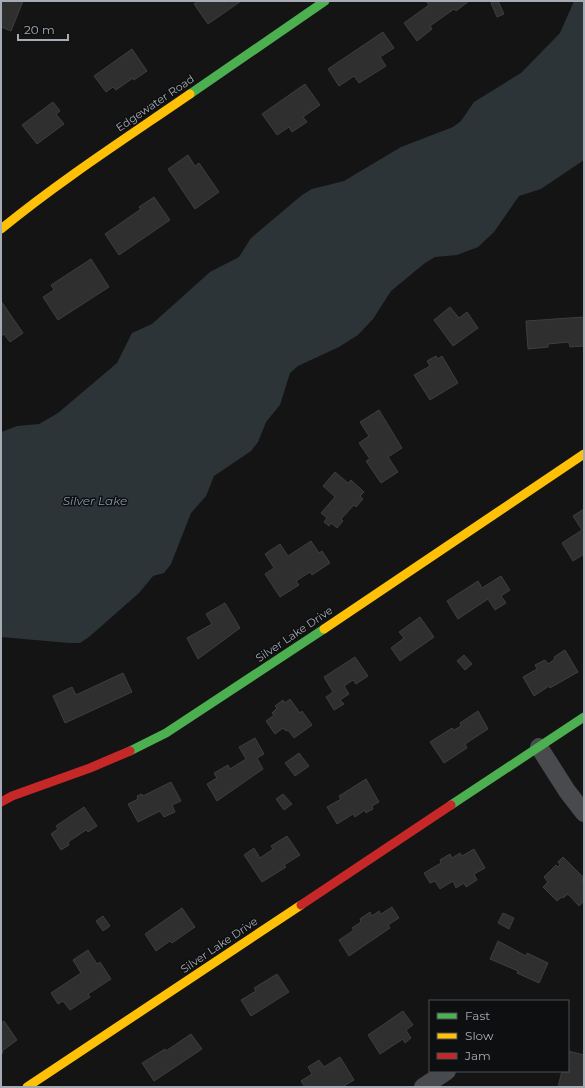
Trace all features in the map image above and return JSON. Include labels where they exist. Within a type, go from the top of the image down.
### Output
[{"type":"street","name":"Edgewater Road","points":[[1,229],[32,204],[79,170],[325,1]]},
{"type":"street","name":"Silver Lake Drive","points":[[1,802],[12,796],[87,770],[166,733],[411,571],[584,454]]},
{"type":"street","name":"Silver Lake Drive","points":[[28,1087],[584,717]]},
{"type":"street","points":[[539,747],[584,813]]},
{"type":"street","points":[[423,1087],[446,1072]]},
{"type":"water","name":"Silver Lake","points":[[574,1],[584,1],[584,160],[541,189],[519,196],[494,232],[478,247],[457,255],[435,257],[425,263],[391,291],[373,319],[358,335],[339,347],[298,366],[290,373],[280,405],[266,422],[258,442],[251,451],[214,476],[206,496],[191,513],[171,564],[164,573],[153,576],[139,593],[89,637],[80,643],[69,643],[1,637],[1,432],[17,426],[39,424],[58,413],[117,363],[132,333],[152,324],[210,272],[239,257],[251,238],[302,195],[312,189],[344,181],[401,147],[453,127],[461,121],[474,102],[521,73],[560,33]]},
{"type":"building","points":[[1,1],[23,1],[11,31],[1,27]]},
{"type":"building","points":[[198,1],[241,1],[208,24],[194,4]]},
{"type":"building","points":[[426,1],[469,1],[456,11],[454,9],[430,26],[432,29],[417,41],[404,23],[429,5]]},
{"type":"building","points":[[498,1],[504,14],[497,17],[491,3]]},
{"type":"building","points":[[383,32],[394,48],[380,57],[386,66],[359,83],[354,76],[339,86],[328,69]]},
{"type":"building","points":[[132,49],[147,71],[134,80],[133,78],[116,90],[113,87],[106,92],[94,76]]},
{"type":"building","points":[[305,84],[320,105],[303,117],[307,122],[292,132],[289,127],[277,135],[262,114]]},
{"type":"building","points":[[53,102],[60,111],[56,114],[64,124],[37,144],[22,125]]},
{"type":"building","points":[[188,155],[195,166],[199,163],[219,192],[195,209],[168,169]]},
{"type":"building","points":[[154,197],[170,220],[119,255],[105,234],[141,209],[139,207]]},
{"type":"building","points":[[91,259],[109,287],[58,320],[43,297],[54,290],[51,285]]},
{"type":"building","points":[[1,301],[23,333],[10,342],[4,334],[1,336]]},
{"type":"building","points":[[450,307],[459,318],[467,312],[478,328],[453,346],[434,320]]},
{"type":"building","points":[[584,317],[584,346],[570,347],[569,342],[548,344],[548,347],[528,349],[526,321]]},
{"type":"building","points":[[436,356],[438,359],[442,356],[458,383],[430,400],[414,375],[430,366],[427,361]]},
{"type":"building","points":[[379,410],[402,448],[388,457],[398,472],[381,483],[366,461],[370,459],[359,443],[369,436],[360,422]]},
{"type":"building","points":[[335,472],[348,483],[351,480],[364,492],[360,496],[363,499],[356,507],[354,505],[341,519],[343,521],[337,528],[331,523],[329,526],[324,522],[327,518],[321,513],[335,497],[323,486]]},
{"type":"building","points":[[584,509],[584,554],[573,561],[562,543],[582,530],[573,516]]},
{"type":"building","points":[[311,541],[319,553],[322,551],[330,563],[312,575],[310,572],[296,581],[299,585],[280,597],[265,574],[274,568],[265,554],[280,544],[288,556]]},
{"type":"building","points":[[501,576],[510,590],[501,596],[506,603],[495,610],[488,599],[458,619],[447,601],[478,581],[482,588]]},
{"type":"building","points":[[225,603],[240,628],[198,659],[187,638],[212,624],[206,614]]},
{"type":"building","points":[[420,617],[434,637],[400,661],[391,648],[404,638],[399,632]]},
{"type":"building","points":[[565,650],[578,672],[550,688],[549,686],[534,696],[523,677],[537,669],[535,665],[545,660],[548,664],[555,659],[554,657]]},
{"type":"building","points":[[464,655],[472,664],[465,670],[457,661]]},
{"type":"building","points":[[355,657],[368,676],[356,684],[353,680],[344,686],[349,694],[340,700],[344,704],[334,710],[326,697],[333,692],[324,677]]},
{"type":"building","points":[[123,673],[132,692],[65,723],[53,696],[72,687],[76,695]]},
{"type":"building","points":[[290,699],[300,713],[302,711],[312,725],[294,738],[288,730],[286,731],[283,728],[275,734],[266,721],[274,715],[272,713],[277,708],[275,706],[283,700],[285,703]]},
{"type":"building","points":[[478,711],[488,729],[465,744],[467,748],[444,763],[430,742],[452,728],[454,730],[461,726],[460,723]]},
{"type":"building","points":[[255,738],[264,754],[257,758],[263,769],[217,801],[207,784],[217,778],[214,773],[228,765],[230,769],[246,759],[239,747]]},
{"type":"building","points":[[299,753],[309,766],[295,776],[285,763]]},
{"type":"building","points":[[366,779],[379,802],[372,806],[373,809],[366,813],[365,810],[355,817],[353,814],[337,824],[327,807],[341,799],[339,796]]},
{"type":"building","points":[[171,782],[181,801],[172,805],[175,812],[164,817],[160,811],[138,822],[128,804],[138,799],[137,796],[142,794],[143,796]]},
{"type":"building","points":[[283,794],[292,804],[284,810],[276,799]]},
{"type":"building","points":[[84,807],[97,826],[88,832],[86,830],[68,842],[69,845],[61,850],[51,834],[58,829],[56,826]]},
{"type":"building","points":[[287,836],[300,855],[284,865],[286,867],[262,882],[244,855],[254,848],[260,858],[273,849],[271,846]]},
{"type":"building","points":[[474,849],[485,868],[474,874],[477,880],[466,887],[464,883],[456,888],[453,881],[440,889],[435,881],[430,883],[424,873],[441,863],[440,860],[450,854],[452,858],[460,853],[462,856]]},
{"type":"building","points":[[563,857],[584,878],[582,880],[584,882],[584,901],[579,906],[568,894],[557,901],[543,887],[548,882],[544,877],[556,865],[558,867],[560,865],[558,862]]},
{"type":"building","points":[[392,907],[399,918],[388,925],[390,928],[349,956],[339,940],[354,930],[352,928],[361,922],[360,919],[370,912],[372,916],[379,911],[381,914]]},
{"type":"building","points":[[182,908],[195,927],[172,943],[170,941],[156,951],[145,934]]},
{"type":"building","points":[[503,913],[514,918],[509,929],[498,923]]},
{"type":"building","points":[[103,916],[110,926],[103,931],[96,921]]},
{"type":"building","points":[[498,941],[526,956],[527,953],[548,963],[539,983],[517,973],[518,971],[490,959]]},
{"type":"building","points":[[88,950],[97,964],[100,962],[111,979],[88,994],[90,997],[70,1010],[63,1001],[58,1004],[51,993],[81,973],[73,960]]},
{"type":"building","points":[[277,974],[289,992],[251,1016],[241,1000],[256,991],[254,988]]},
{"type":"building","points":[[403,1011],[413,1025],[406,1030],[411,1038],[405,1043],[403,1039],[380,1054],[368,1035]]},
{"type":"building","points":[[4,1021],[17,1040],[2,1051],[3,1053],[1,1054],[1,1023]]},
{"type":"building","points":[[191,1034],[202,1049],[154,1081],[142,1063],[165,1049],[166,1051]]},
{"type":"building","points":[[569,1051],[584,1055],[584,1087],[558,1087],[562,1072],[569,1072]]},
{"type":"building","points":[[340,1057],[354,1080],[342,1087],[305,1087],[301,1081],[312,1074],[308,1067],[319,1060],[324,1067]]},
{"type":"traffic: fast","points":[[190,94],[325,1]]},
{"type":"traffic: fast","points":[[130,751],[166,733],[324,629]]},
{"type":"traffic: fast","points":[[451,805],[584,717]]},
{"type":"traffic: slow","points":[[1,229],[70,176],[190,94]]},
{"type":"traffic: slow","points":[[324,629],[584,454]]},
{"type":"traffic: slow","points":[[27,1087],[301,905]]},
{"type":"traffic: jam","points":[[1,802],[12,796],[90,768],[130,751]]},
{"type":"traffic: jam","points":[[301,905],[451,805]]}]
